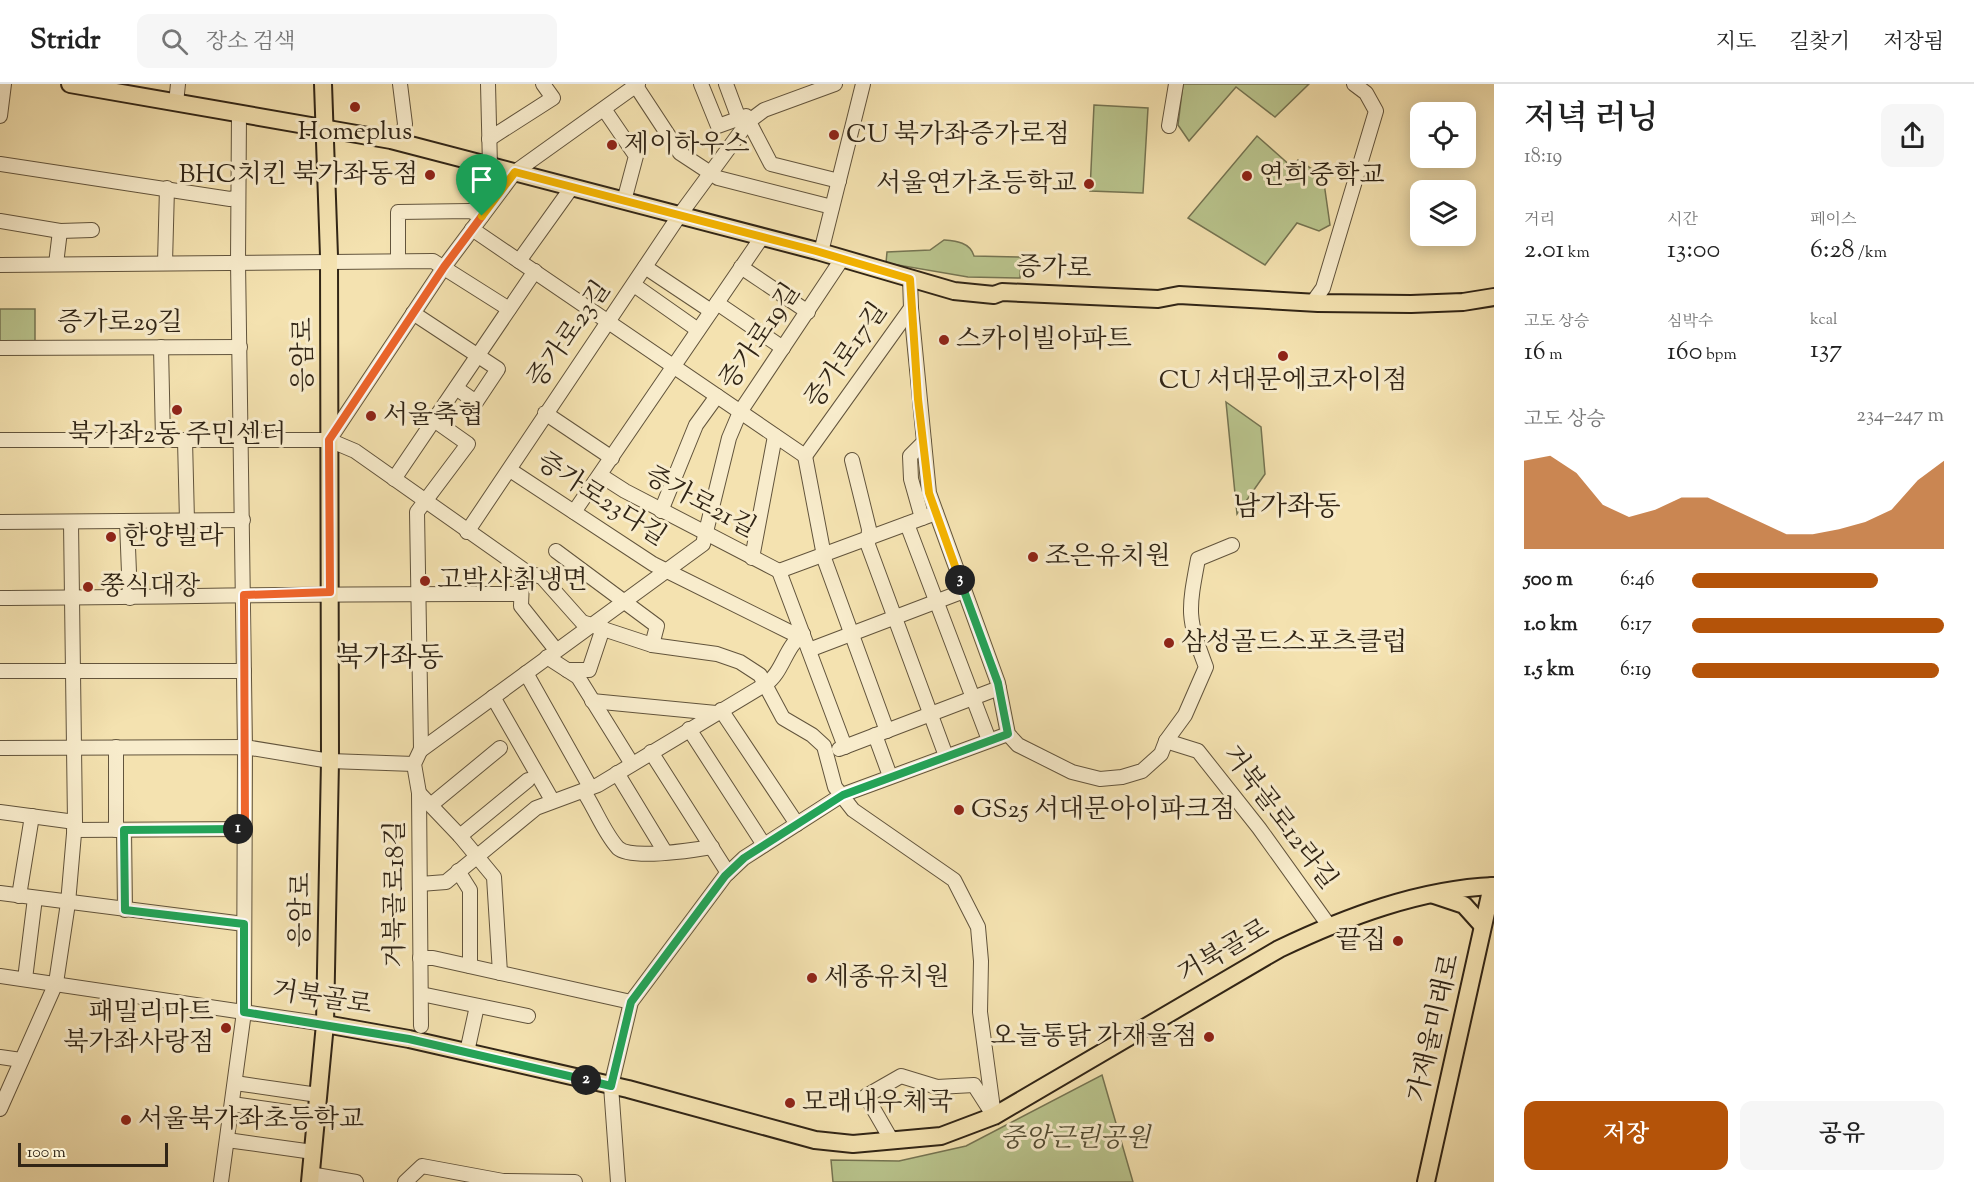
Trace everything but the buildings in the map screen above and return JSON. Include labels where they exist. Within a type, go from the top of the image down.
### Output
[{"type":"main road","name":"증가로","points":[[70,84],[401,142],[821,252],[954,291],[994,295],[1002,292],[1158,299],[1179,295],[1313,302],[1463,302],[1494,297]]},
{"type":"main road","name":"응암로","points":[[310,1178],[325,1024],[330,761],[329,261],[323,84]]},
{"type":"main road","name":"거북골로","points":[[325,1024],[466,1052],[611,1086],[815,1140],[853,1144],[941,1136],[994,1116],[1279,949],[1330,927],[1430,894],[1493,883]]},
{"type":"main road","name":"가재울미래로","points":[[1426,1182],[1493,883]]},
{"type":"main road","points":[[1430,894],[1458,902],[1471,910],[1482,925]]},
{"type":"street","points":[[0,116],[4,84]]},
{"type":"street","points":[[176,103],[178,84]]},
{"type":"street","points":[[400,84],[405,124],[401,142]]},
{"type":"street","points":[[488,84],[490,166]]},
{"type":"street","points":[[489,139],[553,98],[543,84]]},
{"type":"street","points":[[701,84],[718,126],[744,120],[827,85]]},
{"type":"street","points":[[726,84],[744,120],[771,164],[839,181]]},
{"type":"street","points":[[821,252],[863,84]]},
{"type":"street","points":[[1169,126],[1176,84]]},
{"type":"street","points":[[1313,302],[1323,288],[1376,111],[1366,93],[1354,84]]},
{"type":"street","points":[[329,440],[444,267],[515,172],[637,85],[680,153],[710,173],[718,178],[832,207]]},
{"type":"street","points":[[604,109],[636,156],[624,201]]},
{"type":"street","points":[[221,1182],[244,1012],[245,747],[238,262],[239,113]]},
{"type":"street","name":"증가로23길","points":[[467,532],[744,120]]},
{"type":"street","points":[[0,164],[230,199],[238,198]]},
{"type":"street","points":[[519,261],[572,187]]},
{"type":"street","points":[[165,263],[166,189]]},
{"type":"street","points":[[398,261],[398,212],[470,211],[482,216]]},
{"type":"street","points":[[0,221],[60,231],[92,230]]},
{"type":"street","points":[[472,229],[805,456],[825,561],[851,633],[882,733],[890,776]]},
{"type":"street","points":[[56,264],[60,231]]},
{"type":"street","name":"증가로21길","points":[[574,512],[762,237]]},
{"type":"street","name":"증가로19길","points":[[740,412],[842,259]]},
{"type":"street","points":[[0,265],[434,261],[509,309]]},
{"type":"street","points":[[645,267],[783,348]]},
{"type":"street","points":[[741,267],[808,312]]},
{"type":"street","points":[[394,479],[536,271]]},
{"type":"street","name":"증가로17길","points":[[805,456],[911,308],[910,279]]},
{"type":"street","name":"증가로23길","points":[[634,285],[698,330]]},
{"type":"street","points":[[911,308],[929,493],[999,688],[1008,734],[1018,745],[1072,772],[1100,779],[1122,777],[1142,771],[1161,754],[1166,741],[1185,715],[1203,681],[1206,667],[1191,628],[1189,606],[1198,560],[1232,545]]},
{"type":"street","points":[[413,313],[498,369],[476,402],[456,388]]},
{"type":"street","points":[[161,347],[163,440]]},
{"type":"street","name":"증가로29길","points":[[0,348],[240,347]]},
{"type":"street","points":[[661,511],[696,425],[717,396]]},
{"type":"street","points":[[706,535],[729,438],[740,412]]},
{"type":"street","name":"증가로23길","points":[[545,413],[612,458]]},
{"type":"street","points":[[0,748],[245,747],[330,761],[414,764],[421,750],[417,512],[468,444],[434,420]]},
{"type":"street","points":[[752,558],[775,436]]},
{"type":"street","points":[[0,440],[329,440],[355,451],[467,532],[528,573],[542,577],[582,621],[652,645],[717,654],[740,662],[760,675],[783,718],[812,735],[824,746],[835,787],[853,810],[954,880],[978,927],[981,962],[980,1012],[994,1116]]},
{"type":"street","points":[[185,440],[187,521]]},
{"type":"street","points":[[922,518],[911,478],[910,456],[924,442]]},
{"type":"street","points":[[852,460],[868,545],[946,756]]},
{"type":"street","name":"증가로23다길","points":[[510,470],[666,571],[794,634],[803,634]]},
{"type":"street","name":"증가로21길","points":[[600,475],[661,511],[779,571]]},
{"type":"street","points":[[845,747],[779,571],[936,513]]},
{"type":"street","points":[[0,522],[243,520]]},
{"type":"street","points":[[127,522],[130,598]]},
{"type":"street","points":[[0,1109],[56,983],[68,903],[74,826],[71,523]]},
{"type":"street","points":[[908,524],[989,740]]},
{"type":"street","name":"증가로23다길","points":[[421,750],[552,654],[598,626],[623,601],[703,544],[706,535]]},
{"type":"street","points":[[556,551],[657,626],[652,645]]},
{"type":"street","points":[[528,573],[522,580],[521,606],[552,654],[565,670],[578,677],[632,764]]},
{"type":"street","points":[[809,650],[964,591]]},
{"type":"street","points":[[0,598],[130,598],[330,592],[520,594]]},
{"type":"street","points":[[565,670],[588,670],[598,626]]},
{"type":"street","points":[[420,884],[446,882],[519,820],[552,800],[588,789],[766,684],[773,679],[795,640],[803,634]]},
{"type":"street","points":[[0,671],[244,671]]},
{"type":"street","points":[[526,673],[589,785],[586,795],[619,849],[630,853],[665,852],[711,846]]},
{"type":"street","points":[[827,754],[999,688]]},
{"type":"street","points":[[493,697],[552,800]]},
{"type":"street","points":[[592,701],[718,711]]},
{"type":"street","points":[[718,711],[797,824]]},
{"type":"street","points":[[689,729],[764,845]]},
{"type":"street","points":[[618,1182],[611,1086],[631,1002],[728,873],[764,845],[843,795],[1008,734]]},
{"type":"street","name":"거북골로12라길","points":[[1166,741],[1198,751],[1259,828],[1330,927]]},
{"type":"street","points":[[116,747],[125,910]]},
{"type":"street","name":"거북골로18길","points":[[432,804],[500,748]]},
{"type":"street","points":[[651,752],[728,873]]},
{"type":"street","name":"거북골로18길","points":[[414,764],[419,793],[421,1026]]},
{"type":"street","points":[[617,773],[665,852]]},
{"type":"street","points":[[460,836],[528,780]]},
{"type":"street","name":"거북골로18길","points":[[419,793],[432,804],[494,877],[500,972]]},
{"type":"street","points":[[0,812],[32,816],[74,826],[120,830],[245,829]]},
{"type":"street","points":[[19,896],[32,816]]},
{"type":"street","points":[[458,871],[470,890],[470,966]]},
{"type":"street","points":[[0,893],[244,924]]},
{"type":"street","points":[[25,979],[35,898]]},
{"type":"street","points":[[420,958],[433,958],[631,1002]]},
{"type":"street","name":"거북골로","points":[[0,976],[325,1024]]},
{"type":"street","name":"거북골로18길","points":[[421,994],[528,1016]]},
{"type":"street","points":[[466,1052],[477,1005]]},
{"type":"street","points":[[0,1057],[21,1060]]},
{"type":"street","points":[[892,1141],[866,1096],[901,1076],[937,1087],[974,1085],[994,1116]]},
{"type":"street","points":[[235,1083],[318,1095]]},
{"type":"street","points":[[232,1104],[316,1116]]},
{"type":"street","points":[[227,1140],[313,1152]]},
{"type":"street","points":[[405,1182],[422,1166],[503,1181],[575,1182]]},
{"type":"street","name":"응암로","points":[[310,1178],[356,1182]]},
{"type":"green space","points":[[1183,84],[1309,84],[1275,117],[1236,87],[1189,141],[1178,125]]},
{"type":"green space","points":[[1094,105],[1148,108],[1143,193],[1090,191]]},
{"type":"green space","points":[[1257,136],[1292,167],[1298,160],[1323,176],[1330,225],[1319,231],[1297,223],[1265,265],[1188,218]]},
{"type":"green space","points":[[944,240],[966,245],[974,256],[1021,257],[1020,278],[968,277],[886,263],[887,252],[930,250]]},
{"type":"green space","points":[[0,309],[35,309],[35,341],[0,341]]},
{"type":"green space","points":[[1226,402],[1261,427],[1265,474],[1237,514]]},
{"type":"green space","name":"중앙근린공원","points":[[1102,1075],[1133,1182],[833,1182],[831,1160],[899,1161],[966,1146]]},
{"type":"place","name":"Homeplus","points":[[355,107]]},
{"type":"place","name":"CU 북가좌증가로점","points":[[834,135]]},
{"type":"place","name":"제이하우스","points":[[612,145]]},
{"type":"place","name":"BHC치킨 북가좌동점","points":[[430,175]]},
{"type":"place","name":"연희중학교","points":[[1247,176]]},
{"type":"place","name":"서울연가초등학교","points":[[1089,184]]},
{"type":"place","name":"스카이빌아파트","points":[[944,340]]},
{"type":"place","name":"CU 서대문에코자이점","points":[[1283,356]]},
{"type":"place","name":"북가좌2동 주민센터","points":[[177,410]]},
{"type":"place","name":"서울축협","points":[[371,416]]},
{"type":"place","name":"한양빌라","points":[[111,537]]},
{"type":"place","name":"조은유치원","points":[[1033,557]]},
{"type":"place","name":"고박사칡냉면","points":[[425,581]]},
{"type":"place","name":"쭝식대장","points":[[88,587]]},
{"type":"place","name":"삼성골드스포츠클럽","points":[[1169,643]]},
{"type":"place","name":"GS25 서대문아이파크점","points":[[959,810]]},
{"type":"place","name":"끝집","points":[[1398,941]]},
{"type":"place","name":"세종유치원","points":[[812,978]]},
{"type":"place","name":"패밀리마트 북가좌사랑점","points":[[226,1028]]},
{"type":"place","name":"오늘통닭 가재울점","points":[[1209,1037]]},
{"type":"place","name":"모래내우체국","points":[[790,1103]]},
{"type":"place","name":"서울북가좌초등학교","points":[[126,1120]]},
{"type":"district","name":"남가좌동","points":[[1287,508]]},
{"type":"district","name":"북가좌동","points":[[390,659]]},
{"type":"route","points":[[515,172],[816,251],[910,279],[918,399],[926,451],[929,493],[998,683],[1008,734],[843,795],[744,858],[725,876],[631,1002],[611,1086],[409,1039],[244,1012],[244,924],[125,910],[124,830],[245,829],[244,595],[330,592],[329,440],[444,267],[482,216],[515,172]]}]
